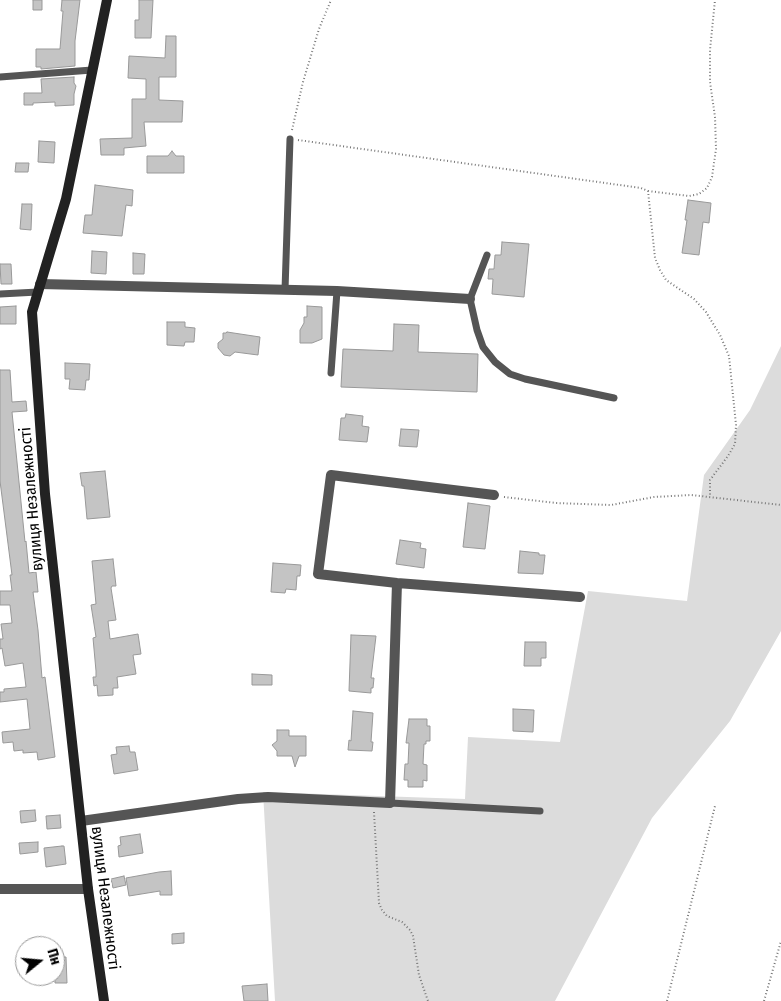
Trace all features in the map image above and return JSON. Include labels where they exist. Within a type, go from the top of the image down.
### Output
[{"type":"street","name":"вулиця Незалежності","points":[[104,1001],[80,821],[45,494],[32,312],[66,199],[107,0]]},
{"type":"street","points":[[39,288],[337,291],[470,299]]},
{"type":"street","points":[[494,495],[331,475],[318,574],[397,583],[580,596]]},
{"type":"street","points":[[80,821],[260,797],[390,802],[397,583]]},
{"type":"street","points":[[0,889],[88,889]]},
{"type":"lane","points":[[0,77],[92,70]]},
{"type":"lane","points":[[285,290],[290,139]]},
{"type":"lane","points":[[487,256],[470,299],[476,330],[484,347],[495,362],[510,374],[525,379],[614,398]]},
{"type":"lane","points":[[0,294],[39,288]]},
{"type":"lane","points":[[331,373],[337,291]]},
{"type":"lane","points":[[390,802],[540,811]]},
{"type":"path","points":[[331,0],[319,29],[303,82],[290,139],[689,196],[699,194],[707,188],[712,177],[716,150],[715,117],[710,82],[710,50],[715,0]]},
{"type":"path","points":[[648,191],[655,258],[660,270],[666,280],[694,299],[706,312],[720,335],[729,356],[736,424],[735,444],[710,480],[710,497]]},
{"type":"path","points":[[494,495],[556,503],[611,506],[654,497],[691,495],[781,505]]},
{"type":"path","points":[[374,802],[379,903],[387,916],[402,922],[410,930],[413,936],[418,975],[428,1001]]},
{"type":"path","points":[[667,1001],[715,806]]},
{"type":"path","points":[[764,1001],[781,941]]},
{"type":"shaded area","points":[[781,346],[781,631],[730,721],[652,818],[555,1001],[275,1001],[263,792],[465,799],[468,737],[560,742],[588,591],[687,601],[704,475],[750,410]]},
{"type":"building","points":[[33,0],[42,0],[42,10],[33,10]]},
{"type":"building","points":[[62,0],[80,0],[75,41],[75,66],[41,69],[41,67],[36,67],[36,49],[60,49]]},
{"type":"building","points":[[139,0],[153,0],[151,38],[135,38],[135,20],[139,20]]},
{"type":"building","points":[[166,36],[176,36],[176,77],[159,77],[159,100],[183,101],[182,122],[144,122],[146,146],[124,148],[124,155],[101,155],[100,139],[132,138],[132,99],[146,99],[146,79],[128,78],[129,56],[165,58]]},
{"type":"building","points":[[74,77],[76,86],[74,105],[55,106],[55,102],[24,105],[24,93],[42,93],[41,79]]},
{"type":"building","points":[[39,141],[55,142],[54,163],[38,162]]},
{"type":"building","points":[[172,151],[176,156],[184,156],[184,173],[147,173],[147,156],[168,156]]},
{"type":"building","points":[[16,163],[29,163],[28,172],[15,172]]},
{"type":"building","points":[[95,185],[133,190],[132,206],[126,205],[122,236],[83,233],[85,215],[92,215]]},
{"type":"building","points":[[688,200],[711,203],[709,223],[703,222],[699,255],[682,253]]},
{"type":"building","points":[[22,204],[32,204],[31,230],[20,229]]},
{"type":"building","points":[[502,242],[529,244],[524,297],[492,294],[493,279],[488,279],[489,269],[494,269],[495,255],[501,255]]},
{"type":"building","points":[[92,251],[107,252],[106,274],[91,273]]},
{"type":"building","points":[[133,253],[145,254],[144,274],[133,274]]},
{"type":"building","points":[[0,264],[11,264],[12,284],[1,284]]},
{"type":"building","points":[[16,306],[16,324],[0,324],[0,307]]},
{"type":"building","points":[[307,306],[322,307],[322,339],[312,343],[300,343],[300,330],[304,323],[304,317],[307,317]]},
{"type":"building","points":[[167,322],[185,322],[185,327],[195,328],[194,342],[185,342],[184,346],[167,345]]},
{"type":"building","points":[[394,324],[419,325],[418,352],[478,354],[477,392],[341,387],[343,349],[393,351]]},
{"type":"building","points":[[223,333],[260,337],[258,355],[235,352],[230,356],[224,355],[218,348],[218,343],[223,339]]},
{"type":"building","points":[[65,363],[90,364],[89,380],[86,380],[85,390],[69,389],[70,379],[65,379]]},
{"type":"building","points":[[0,370],[10,370],[12,402],[26,401],[27,411],[12,412],[29,573],[36,572],[38,592],[33,592],[42,678],[45,677],[55,757],[38,760],[37,752],[23,753],[23,750],[14,751],[13,742],[3,743],[2,732],[30,729],[27,699],[0,702],[0,692],[4,692],[4,689],[26,687],[23,663],[5,666],[2,648],[0,649],[0,639],[3,639],[1,624],[12,623],[10,605],[0,605],[0,591],[12,591],[10,575],[12,575],[0,481]]},
{"type":"building","points":[[346,414],[363,416],[362,426],[369,427],[367,442],[339,440],[341,418],[345,418]]},
{"type":"building","points":[[401,429],[419,430],[417,447],[399,446]]},
{"type":"building","points":[[105,471],[110,517],[87,519],[84,486],[82,486],[80,473]]},
{"type":"building","points":[[468,503],[490,506],[485,549],[463,547]]},
{"type":"building","points":[[400,540],[421,543],[420,548],[426,549],[424,568],[396,564]]},
{"type":"building","points":[[520,551],[545,555],[543,574],[518,573]]},
{"type":"building","points":[[113,559],[116,586],[111,588],[116,620],[108,621],[110,639],[138,634],[141,654],[133,655],[136,674],[117,677],[118,688],[113,688],[113,695],[98,696],[97,685],[94,686],[93,677],[96,677],[93,638],[96,637],[91,605],[96,604],[92,561]]},
{"type":"building","points":[[273,563],[301,565],[300,576],[297,576],[296,590],[286,589],[285,593],[271,592]]},
{"type":"building","points":[[351,635],[376,636],[371,678],[374,678],[371,693],[349,691]]},
{"type":"building","points":[[525,642],[546,642],[546,658],[541,658],[541,666],[524,666]]},
{"type":"building","points":[[252,674],[272,675],[272,685],[252,685]]},
{"type":"building","points":[[513,709],[534,710],[533,732],[513,731]]},
{"type":"building","points":[[353,711],[373,713],[372,751],[348,750],[349,740],[351,741]]},
{"type":"building","points":[[409,719],[427,719],[427,726],[430,726],[430,741],[426,741],[426,744],[424,744],[423,764],[427,765],[427,781],[423,780],[423,787],[408,787],[408,780],[404,780],[405,764],[408,764],[409,743],[406,743]]},
{"type":"building","points":[[277,730],[289,730],[289,736],[306,736],[306,756],[299,756],[295,767],[292,756],[277,756],[277,751],[272,745],[277,741]]},
{"type":"building","points":[[129,746],[130,752],[135,752],[138,770],[114,774],[111,755],[117,754],[116,747]]},
{"type":"building","points":[[35,810],[36,821],[21,823],[20,811]]},
{"type":"building","points":[[60,815],[61,828],[47,829],[46,816]]},
{"type":"building","points":[[140,834],[143,853],[119,857],[118,846],[121,845],[120,837]]},
{"type":"building","points":[[38,842],[38,852],[20,854],[19,843]]},
{"type":"building","points":[[64,846],[66,864],[46,867],[44,848]]},
{"type":"building","points":[[171,871],[172,895],[160,895],[160,891],[129,896],[126,878]]},
{"type":"building","points":[[124,876],[126,885],[113,888],[111,879]]},
{"type":"building","points":[[184,933],[184,943],[172,944],[172,934]]},
{"type":"building","points":[[65,957],[66,957],[67,983],[65,983]]},
{"type":"building","points":[[267,984],[268,1001],[244,1001],[242,986]]}]
